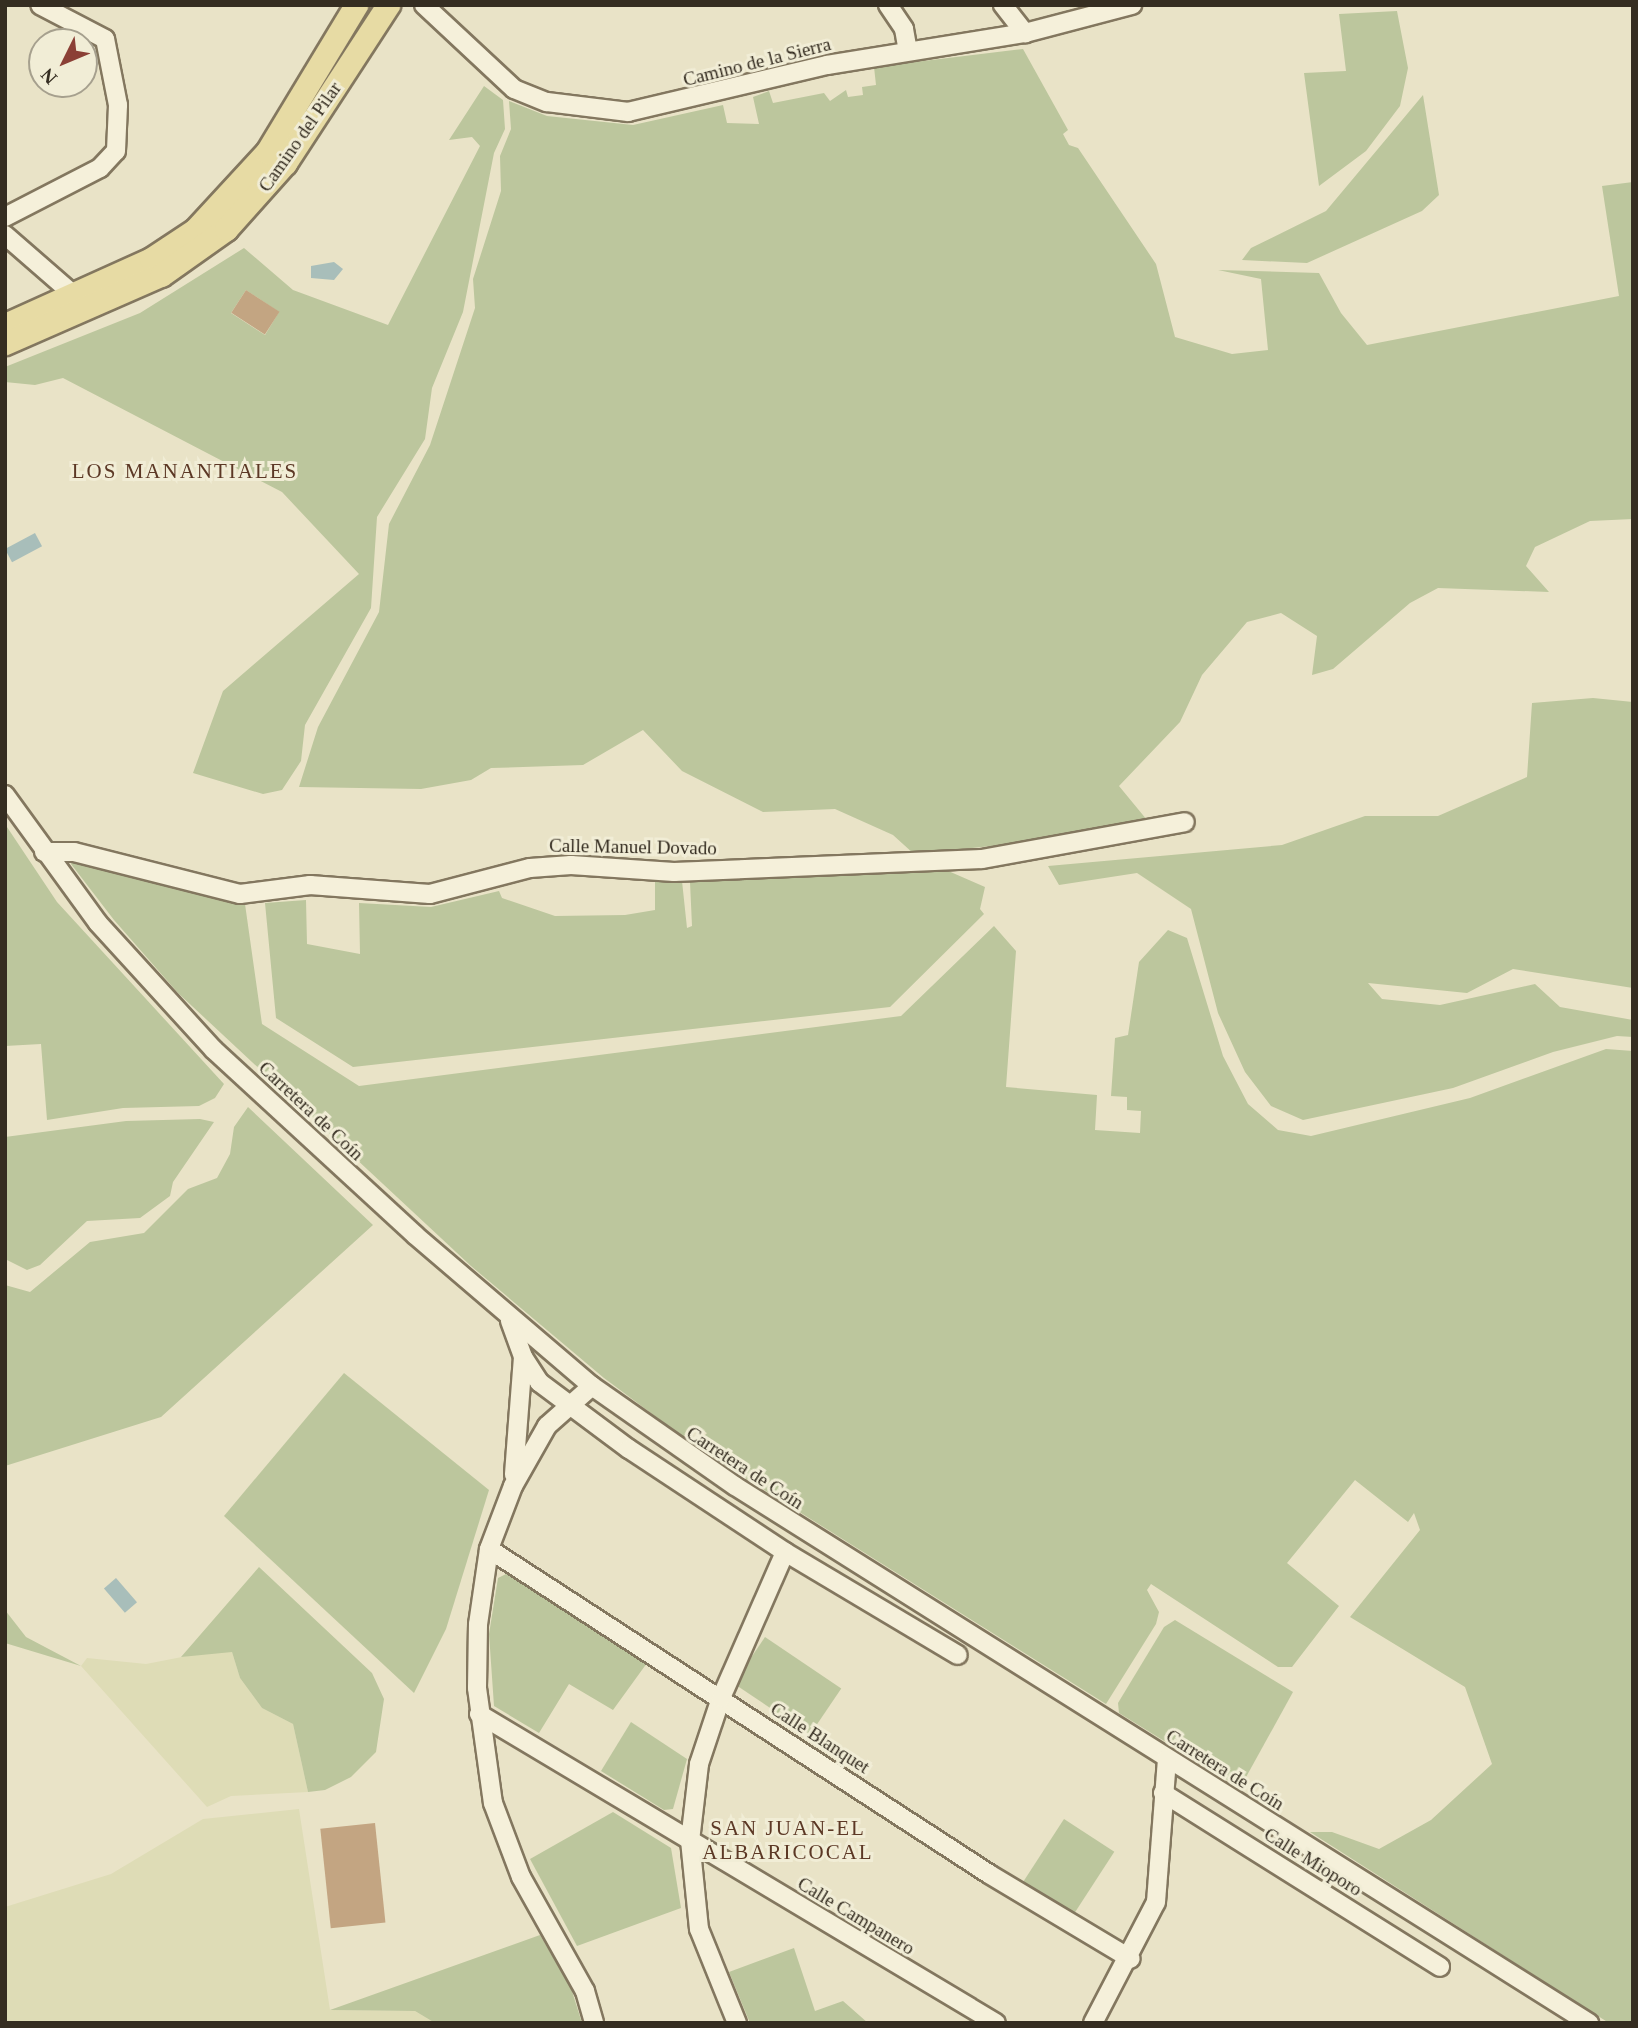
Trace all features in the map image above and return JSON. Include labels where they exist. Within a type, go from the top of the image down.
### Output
[{"type":"main road","name":"Camino del Pilar","points":[[5,325],[151,259],[195,230],[237,188],[267,152],[356,5]]},
{"type":"main road","name":"Camino del Pilar","points":[[5,344],[161,275],[226,229],[285,163],[388,5]]},
{"type":"street","points":[[5,217],[100,169],[116,151],[118,105],[105,39],[40,5]]},
{"type":"street","name":"Camino de la Sierra","points":[[425,5],[514,89],[595,110],[662,108],[827,65],[1025,33],[1132,5]]},
{"type":"street","points":[[888,5],[904,29],[908,51]]},
{"type":"street","points":[[1003,5],[1025,33]]},
{"type":"street","points":[[5,235],[74,295]]},
{"type":"street","name":"Carretera de Coín","points":[[5,795],[97,923],[214,1050],[509,1319],[592,1386],[694,1460],[1589,2023]]},
{"type":"street","name":"Calle Manuel Dovado","points":[[44,852],[74,852],[240,894],[310,886],[430,894],[530,868],[571,865],[674,872],[982,859],[1185,822]]},
{"type":"street","points":[[509,1319],[523,1357],[539,1382],[785,1552],[958,1655]]},
{"type":"street","points":[[513,1486],[523,1357]]},
{"type":"street","points":[[592,1386],[547,1426],[513,1486],[489,1549],[478,1623],[479,1714],[494,1802],[521,1877],[585,1991],[594,2023]]},
{"type":"street","name":"Calle Blanquet","points":[[489,1549],[989,1874],[1131,1959]]},
{"type":"street","points":[[737,2023],[699,1929],[691,1841],[699,1765],[721,1698],[785,1552]]},
{"type":"street","name":"Calle Campanero","points":[[479,1714],[996,2023]]},
{"type":"street","points":[[1093,2023],[1131,1959],[1156,1902],[1167,1758]]},
{"type":"street","name":"Calle Mioporo","points":[[1163,1793],[1440,1966]]},
{"type":"shaded area","points":[[223,1649],[232,1652],[240,1678],[262,1708],[293,1724],[308,1792],[231,1796],[207,1807],[81,1666],[87,1658],[146,1664]]},
{"type":"shaded area","points":[[299,1809],[330,2010],[415,2011],[435,2023],[5,2023],[5,1907],[111,1874],[203,1819]]},
{"type":"green space","points":[[1397,11],[1408,68],[1400,106],[1366,151],[1319,186],[1304,73],[1346,71],[1339,14]]},
{"type":"green space","points":[[1023,49],[1068,130],[1063,134],[1069,145],[1078,148],[1156,264],[1175,337],[1232,354],[1268,350],[1261,279],[1218,270],[1319,273],[1341,313],[1367,345],[1619,296],[1602,186],[1633,182],[1633,519],[1590,521],[1535,547],[1526,566],[1549,592],[1438,588],[1410,603],[1333,669],[1312,675],[1317,636],[1281,613],[1247,622],[1202,675],[1180,722],[1119,786],[1147,820],[1031,842],[914,854],[893,835],[835,809],[763,812],[682,771],[643,730],[583,765],[491,768],[471,780],[421,789],[299,787],[318,727],[379,612],[389,524],[430,445],[475,308],[473,279],[501,191],[500,156],[511,129],[509,101],[547,116],[633,125],[723,105],[727,123],[759,124],[753,97],[769,91],[773,103],[824,93],[830,101],[846,90],[848,97],[863,95],[862,87],[876,85],[874,67]]},
{"type":"green space","points":[[484,86],[503,100],[505,129],[494,153],[463,312],[432,388],[425,439],[377,517],[371,608],[305,725],[301,761],[282,790],[263,794],[193,773],[223,691],[359,574],[282,492],[63,378],[35,385],[5,382],[5,367],[140,313],[244,248],[293,290],[388,325],[480,146],[472,137],[449,140]],"holes":[[[246,290],[279,312],[265,335],[231,313]]]},
{"type":"green space","points":[[1423,95],[1439,195],[1422,211],[1307,263],[1242,260],[1251,248],[1326,211]]},
{"type":"green space","points":[[1593,698],[1633,702],[1633,988],[1513,969],[1467,993],[1368,983],[1382,999],[1440,1005],[1535,984],[1560,1007],[1633,1020],[1633,1037],[1617,1036],[1553,1052],[1453,1088],[1303,1120],[1271,1106],[1245,1072],[1218,1013],[1191,909],[1137,873],[1059,885],[1048,866],[1282,845],[1365,816],[1438,816],[1527,777],[1532,703]]},
{"type":"green space","points":[[5,824],[57,902],[224,1084],[215,1098],[199,1106],[123,1108],[47,1120],[41,1044],[5,1046]]},
{"type":"green space","points":[[73,858],[245,904],[262,1024],[359,1086],[901,1016],[994,926],[1016,951],[1006,1087],[1097,1095],[1095,1130],[1140,1133],[1141,1111],[1127,1110],[1127,1097],[1111,1096],[1115,1038],[1128,1035],[1139,962],[1168,930],[1187,938],[1223,1056],[1248,1104],[1278,1130],[1311,1136],[1470,1098],[1606,1049],[1633,1051],[1633,2023],[1609,2023],[1310,1832],[1332,1832],[1379,1849],[1431,1820],[1492,1764],[1465,1687],[1350,1617],[1420,1530],[1414,1513],[1408,1522],[1355,1480],[1287,1563],[1339,1606],[1292,1667],[1278,1667],[1151,1584],[1147,1590],[1159,1612],[1156,1624],[1106,1704],[694,1446],[707,1433],[694,1426],[683,1437],[604,1378],[471,1266],[178,993],[114,920],[71,864]]},
{"type":"green space","points":[[946,870],[985,887],[980,909],[984,914],[890,1007],[353,1067],[276,1018],[265,903],[306,900],[307,944],[360,954],[359,903],[431,907],[499,891],[502,898],[555,916],[625,915],[655,910],[655,880],[682,881],[687,928],[692,926],[690,882]]},
{"type":"green space","points":[[248,1107],[373,1225],[161,1417],[5,1466],[5,1285],[30,1292],[90,1242],[144,1233],[188,1189],[217,1178],[230,1154],[234,1127]]},
{"type":"green space","points":[[200,1119],[214,1122],[173,1182],[170,1196],[140,1218],[87,1221],[40,1265],[27,1270],[5,1259],[5,1137],[126,1121]]},
{"type":"green space","points":[[344,1373],[489,1490],[446,1629],[414,1693],[224,1516]]},
{"type":"green space","points":[[259,1567],[372,1673],[384,1699],[376,1752],[351,1777],[325,1790],[308,1792],[293,1724],[262,1708],[240,1678],[232,1652],[181,1657]]},
{"type":"green space","points":[[508,1573],[647,1663],[613,1710],[569,1684],[539,1733],[494,1706],[489,1634],[498,1578]]},
{"type":"green space","points":[[5,1610],[26,1637],[81,1666],[5,1643]]},
{"type":"green space","points":[[1175,1620],[1293,1692],[1240,1788],[1119,1713],[1118,1703],[1164,1627]]},
{"type":"green space","points":[[765,1637],[841,1688],[810,1735],[734,1683]]},
{"type":"green space","points":[[631,1722],[687,1759],[673,1809],[664,1810],[601,1771]]},
{"type":"green space","points":[[613,1812],[671,1848],[681,1908],[577,1946],[530,1859]]},
{"type":"green space","points":[[1064,1819],[1114,1852],[1071,1918],[1021,1885]]},
{"type":"green space","points":[[540,1935],[571,1988],[582,2023],[435,2023],[415,2011],[330,2010]]},
{"type":"green space","points":[[794,1948],[815,2011],[843,2001],[868,2023],[750,2023],[729,1972]]},
{"type":"water","points":[[334,262],[343,269],[334,280],[311,278],[311,266]]},
{"type":"water","points":[[35,533],[42,546],[12,562],[5,549]]},
{"type":"water","points":[[116,1578],[137,1602],[125,1613],[104,1588]]},
{"type":"building","points":[[246,290],[280,312],[265,334],[231,313]]},
{"type":"building","points":[[375,1823],[385,1922],[331,1928],[320,1829]]},
{"type":"district","name":"LOS MANANTIALES","points":[[185,471]]},
{"type":"district","name":"SAN JUAN-EL ALBARICOCAL","points":[[788,1840]]}]
